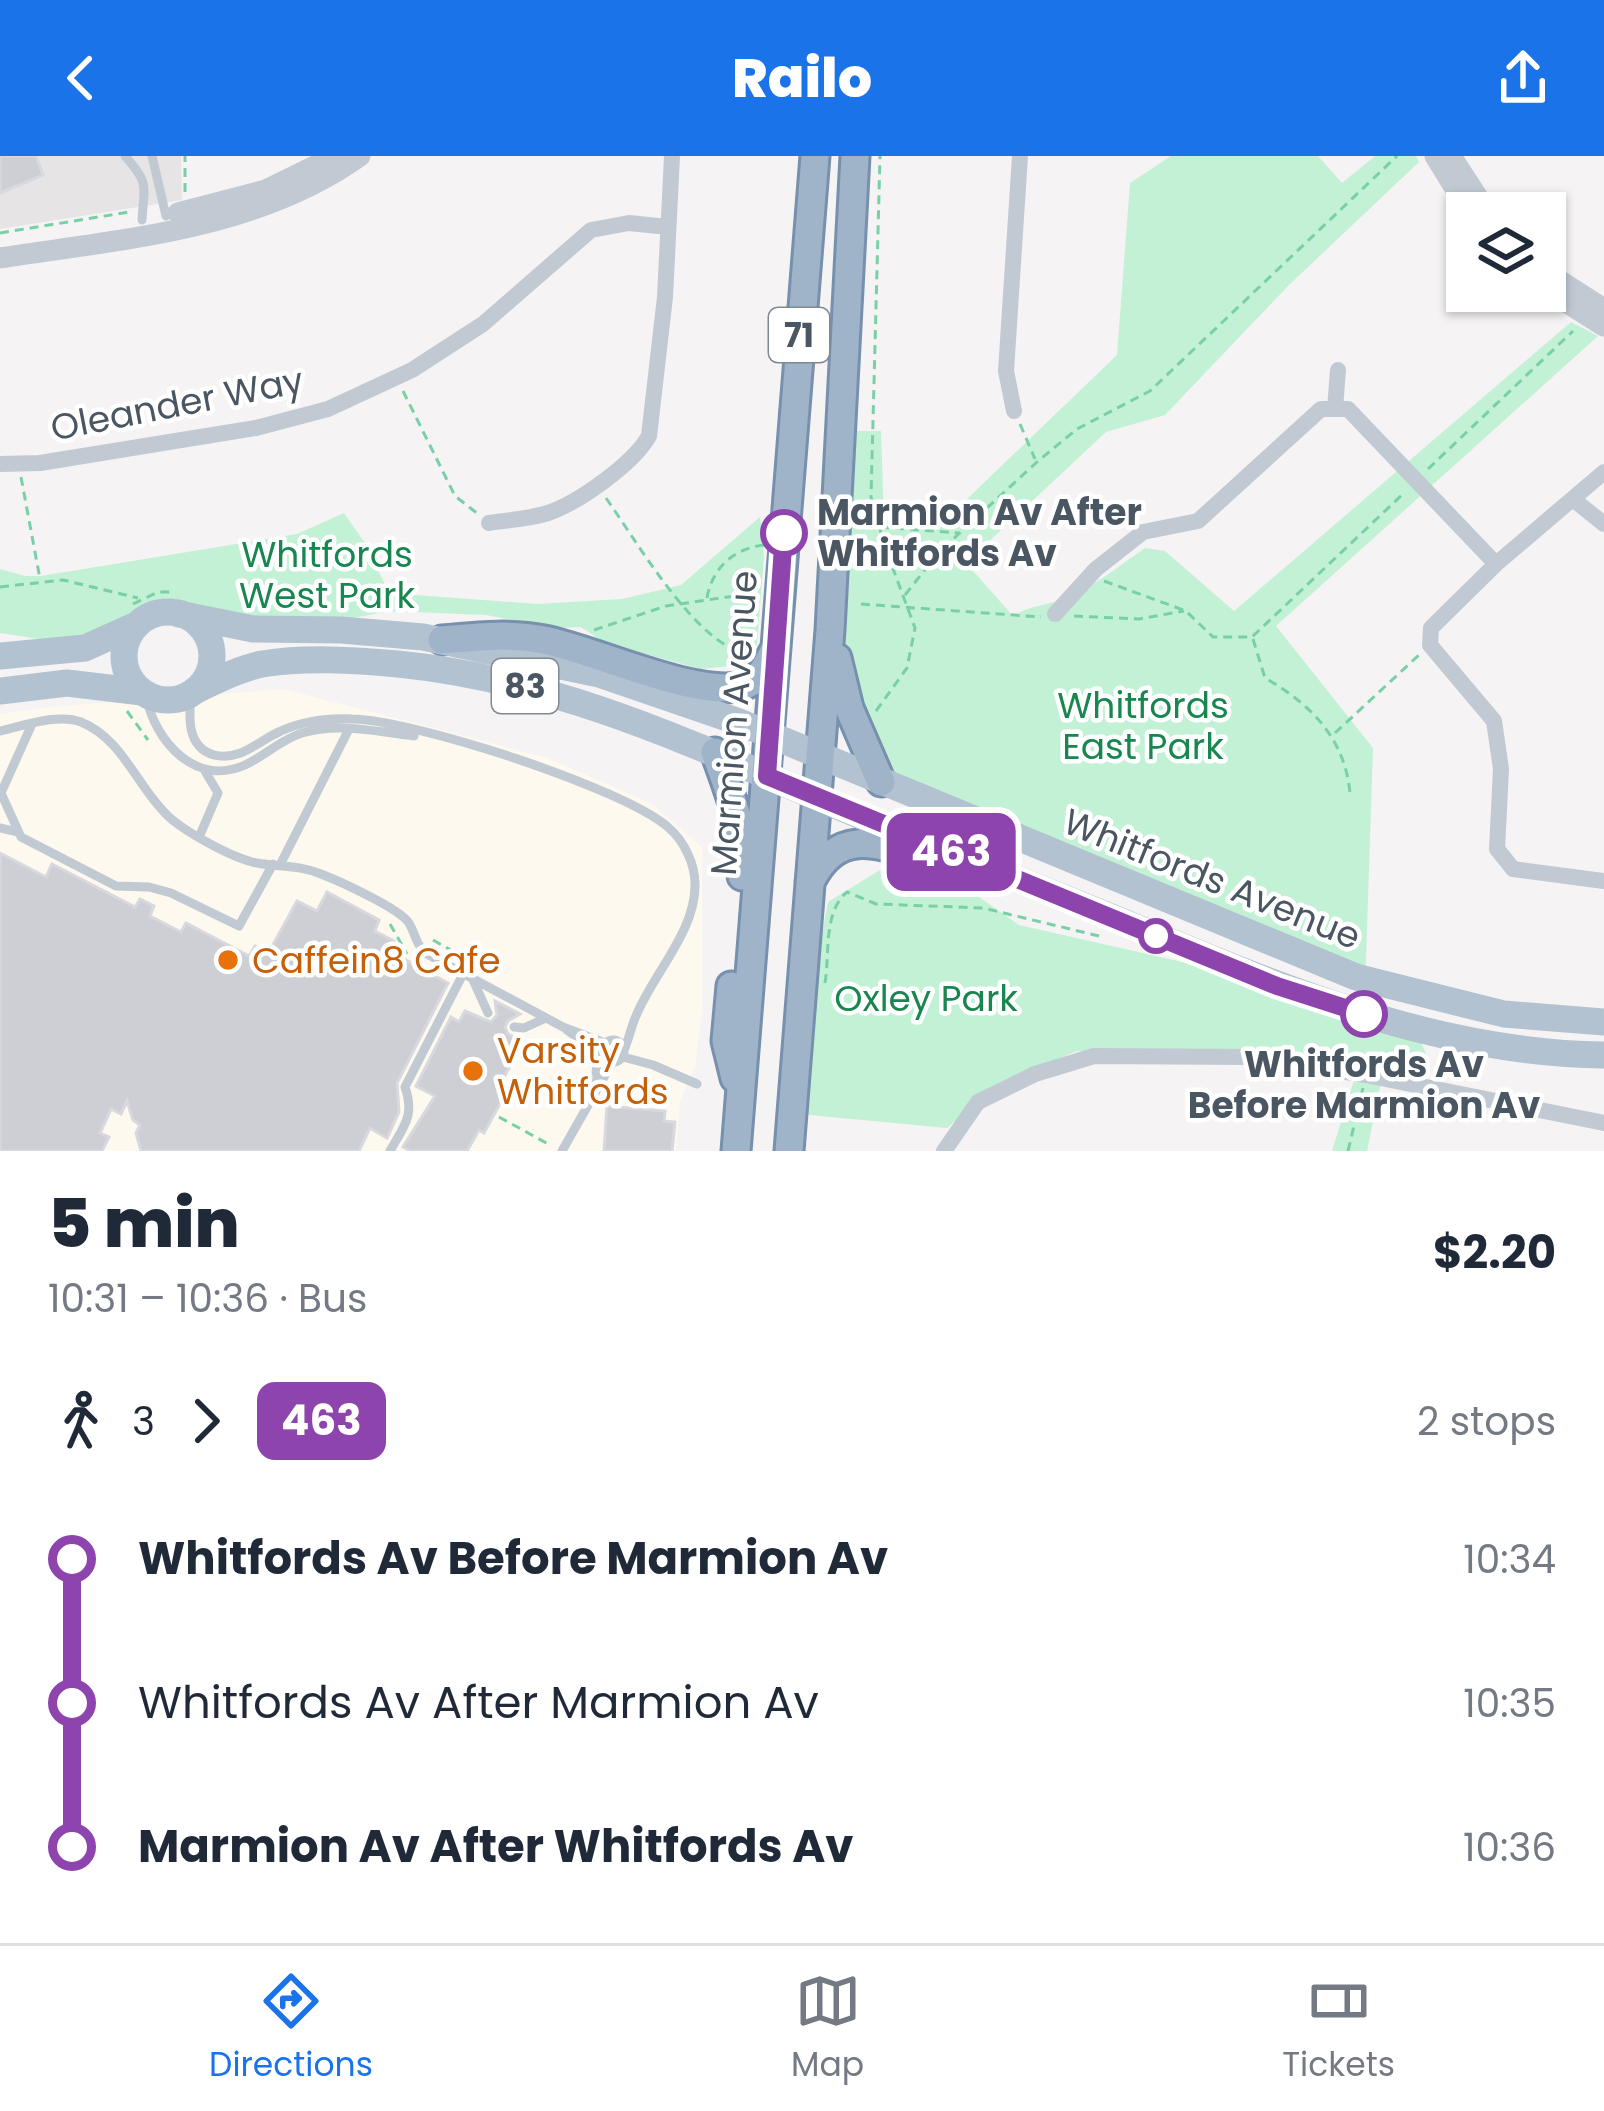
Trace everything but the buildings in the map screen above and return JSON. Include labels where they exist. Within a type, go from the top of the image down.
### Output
[{"type":"highway","name":"Marmion Avenue","points":[[736,1151],[815,156]]},
{"type":"highway","name":"71","points":[[789,1151],[830,630],[855,156]]},
{"type":"highway","points":[[830,630],[849,708],[880,782]]},
{"type":"highway","points":[[442,640],[510,634],[703,686],[747,684],[764,670],[773,653]]},
{"type":"highway","points":[[716,752],[744,853],[726,1041],[741,1100]]},
{"type":"highway","points":[[808,886],[828,854],[848,845],[902,849],[946,866],[989,867]]},
{"type":"main road","name":"83","points":[[0,656],[85,648],[179,603]]},
{"type":"main road","name":"Whitfords Avenue","points":[[179,603],[253,629],[350,630],[442,640],[613,678],[770,735],[1356,977],[1504,1014],[1604,1022]]},
{"type":"main road","points":[[179,603],[200,627],[211,650],[208,674],[193,692]]},
{"type":"main road","points":[[138,623],[124,647],[124,661],[127,674],[144,693]]},
{"type":"main road","name":"Whitfords Avenue","points":[[193,692],[260,664],[349,660],[413,666],[552,692],[660,728],[1277,986],[1467,1039],[1604,1054]]},
{"type":"main road","name":"83","points":[[0,691],[68,683],[168,700],[193,692]]},
{"type":"street","points":[[0,244],[176,214],[266,190],[335,156]]},
{"type":"street","points":[[0,258],[242,214],[306,191],[360,156]]},
{"type":"street","points":[[489,523],[542,515],[567,505],[638,454],[652,429],[672,156]]},
{"type":"street","points":[[1014,411],[1006,370],[1020,156]]},
{"type":"street","points":[[1435,156],[1457,192]]},
{"type":"street","points":[[1451,156],[1474,192]]},
{"type":"street","name":"Oleander Way","points":[[9,465],[295,420],[397,378],[483,325],[591,230],[629,223],[668,226]]},
{"type":"street","points":[[1566,285],[1604,309]]},
{"type":"street","points":[[1566,302],[1604,326]]},
{"type":"street","points":[[1335,409],[1338,370]]},
{"type":"street","points":[[1055,614],[1096,569],[1143,532],[1198,521],[1321,409],[1348,409],[1496,564]]},
{"type":"street","points":[[1604,472],[1496,564],[1431,628],[1430,644],[1494,721],[1502,769],[1497,849],[1513,869],[1604,880]]},
{"type":"street","points":[[1574,500],[1604,524]]},
{"type":"street","points":[[944,1151],[977,1102],[1035,1074],[1094,1056],[1247,1057],[1366,1075],[1604,1123]]},
{"type":"lane","points":[[124,156],[143,176],[142,220]]},
{"type":"lane","points":[[152,156],[176,214]]},
{"type":"lane","points":[[193,692],[189,725],[197,744],[214,755],[238,754],[280,731],[328,720],[381,722],[526,762],[646,813],[676,835],[694,870],[695,896],[683,928],[608,1057],[562,1151]]},
{"type":"lane","points":[[144,693],[149,712],[172,749],[206,771],[241,767],[278,742],[304,733],[349,729],[425,734]]},
{"type":"lane","points":[[0,731],[74,719],[100,731],[167,814],[200,835],[246,860],[318,872],[403,917],[422,951],[563,1027],[608,1057],[653,1064],[697,1084]]},
{"type":"lane","points":[[18,832],[2,801],[2,785],[32,724]]},
{"type":"lane","points":[[0,828],[18,832],[116,886],[149,886],[171,893],[239,926],[349,729]]},
{"type":"lane","points":[[200,835],[218,793],[206,771]]},
{"type":"lane","points":[[468,976],[488,1013]]},
{"type":"lane","points":[[390,1151],[411,1106],[405,1087],[468,976]]},
{"type":"lane","points":[[514,1027],[524,1028],[546,1018]]},
{"type":"lane","points":[[608,1057],[609,1041],[634,1019]]},
{"type":"lane","points":[[563,1027],[621,1043],[608,1057]]},
{"type":"path","points":[[176,214],[185,156]]},
{"type":"path","points":[[873,716],[911,658],[915,628],[871,497],[880,156]]},
{"type":"path","points":[[904,597],[959,532],[1036,462],[1077,429],[1150,391],[1397,156]]},
{"type":"path","points":[[397,378],[454,496],[489,523]]},
{"type":"path","points":[[1014,411],[1036,462]]},
{"type":"path","points":[[9,465],[40,580]]},
{"type":"path","points":[[596,485],[702,629],[739,651],[746,664]]},
{"type":"path","points":[[878,527],[959,532]]},
{"type":"path","points":[[706,600],[713,576],[726,561],[766,544]]},
{"type":"path","points":[[1096,569],[1101,580],[1186,611],[1213,638],[1252,638],[1265,678],[1295,695],[1333,735],[1347,765],[1350,793]]},
{"type":"path","points":[[0,587],[40,580],[78,581],[140,599],[158,592],[179,603]]},
{"type":"path","points":[[584,632],[682,603],[755,593]]},
{"type":"path","points":[[861,604],[909,608]]},
{"type":"path","points":[[1333,735],[1430,644]]},
{"type":"path","points":[[387,922],[406,953]]},
{"type":"path","points":[[426,932],[436,943],[484,969]]},
{"type":"path","points":[[1348,1151],[1366,1075]]},
{"type":"path","points":[[499,1117],[562,1151]]},
{"type":"shaded area","points":[[0,156],[181,156],[182,200],[0,229]]},
{"type":"shaded area","points":[[284,689],[548,758],[652,804],[702,847],[702,1009],[695,1067],[680,1102],[676,1151],[0,1151],[0,714]]},
{"type":"green space","name":"Whitfords East Park","points":[[1171,156],[1318,156],[1342,183],[1375,156],[1416,156],[1419,162],[1289,285],[1165,415],[1106,432],[966,563],[1013,616],[1083,590],[1145,548],[1165,551],[1234,611],[1571,322],[1598,336],[1276,626],[1373,748],[1365,990],[901,784],[875,746],[857,705],[846,661],[840,569],[847,431],[881,431],[884,520],[939,526],[1117,355],[1130,183]]},
{"type":"green space","name":"Whitfords West Park","points":[[344,513],[389,593],[537,604],[622,599],[681,585],[760,517],[764,556],[757,644],[730,666],[701,669],[605,643],[581,627],[557,628],[486,615],[389,611],[294,630],[234,623],[170,603],[137,610],[113,629],[65,643],[0,633],[0,569],[41,576],[297,534]]},
{"type":"green space","name":"Oxley Park","points":[[880,870],[976,895],[1019,925],[1222,971],[1418,1036],[1427,1056],[1077,1051],[1001,1082],[947,1128],[799,1114],[809,1000],[828,902]]},
{"type":"green space","points":[[1382,1078],[1367,1151],[1332,1151],[1354,1080]]},
{"type":"bus line","name":"463","points":[[784,533],[767,776],[1277,986],[1364,1014]]},
{"type":"place","name":"Marmion Av After Whitfords Av","points":[[784,533]]},
{"type":"place","name":"Caffein8 Cafe","points":[[228,960]]},
{"type":"place","name":"Whitfords Av Before Marmion Av","points":[[1364,1014]]},
{"type":"place","name":"Varsity Whitfords","points":[[473,1071]]}]
